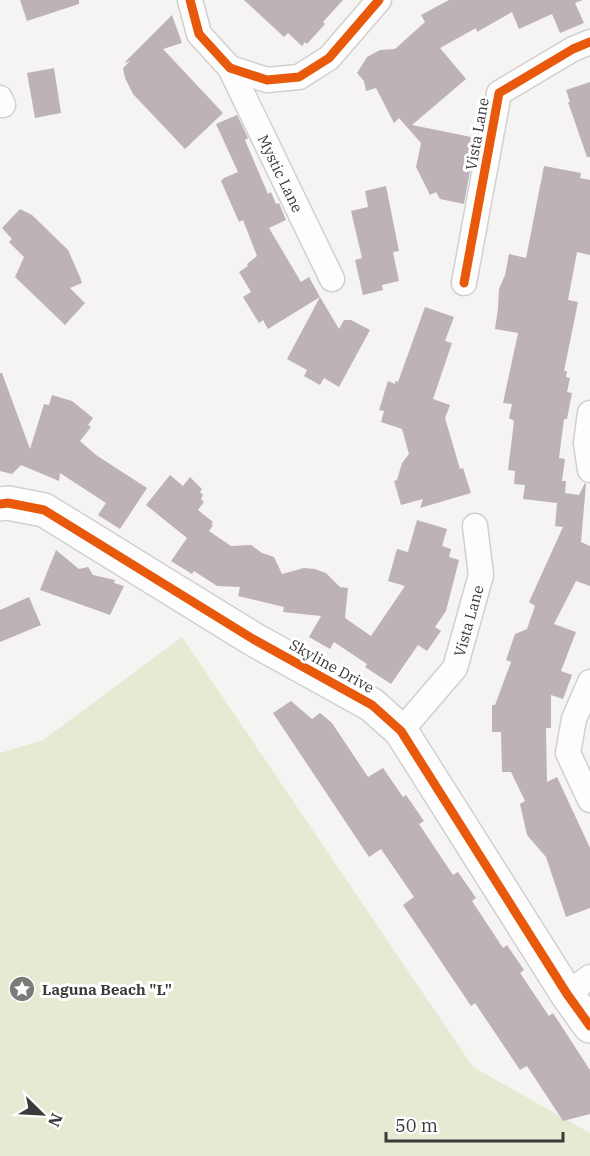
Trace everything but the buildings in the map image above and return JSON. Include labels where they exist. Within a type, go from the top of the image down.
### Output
[{"type":"street","points":[[190,0],[199,34],[230,68],[267,80],[299,77],[329,58],[379,0]]},
{"type":"street","name":"Vista Lane","points":[[465,283],[499,93],[573,49],[590,42]]},
{"type":"street","name":"Mystic Lane","points":[[230,68],[332,279]]},
{"type":"street","points":[[590,413],[586,442],[590,470]]},
{"type":"street","name":"Skyline Drive","points":[[0,504],[8,503],[44,510],[253,639],[372,705],[401,731],[579,985],[590,1026]]},
{"type":"street","name":"Vista Lane","points":[[401,731],[455,668],[481,575],[475,526]]},
{"type":"street","points":[[590,682],[574,719],[568,753],[590,800]]},
{"type":"green space","points":[[182,637],[473,1067],[590,1133],[590,1156],[0,1156],[0,753],[43,740]]},
{"type":"cycle path","points":[[190,0],[199,34],[230,68],[267,80],[299,77],[329,58],[379,0]]},
{"type":"cycle path","points":[[464,283],[499,93],[573,49],[590,42]]},
{"type":"cycle path","points":[[0,504],[8,503],[44,510],[253,639],[372,705],[401,731],[567,994],[590,1026]]},
{"type":"place","name":"Laguna Beach \"L\"","points":[[22,989]]}]
